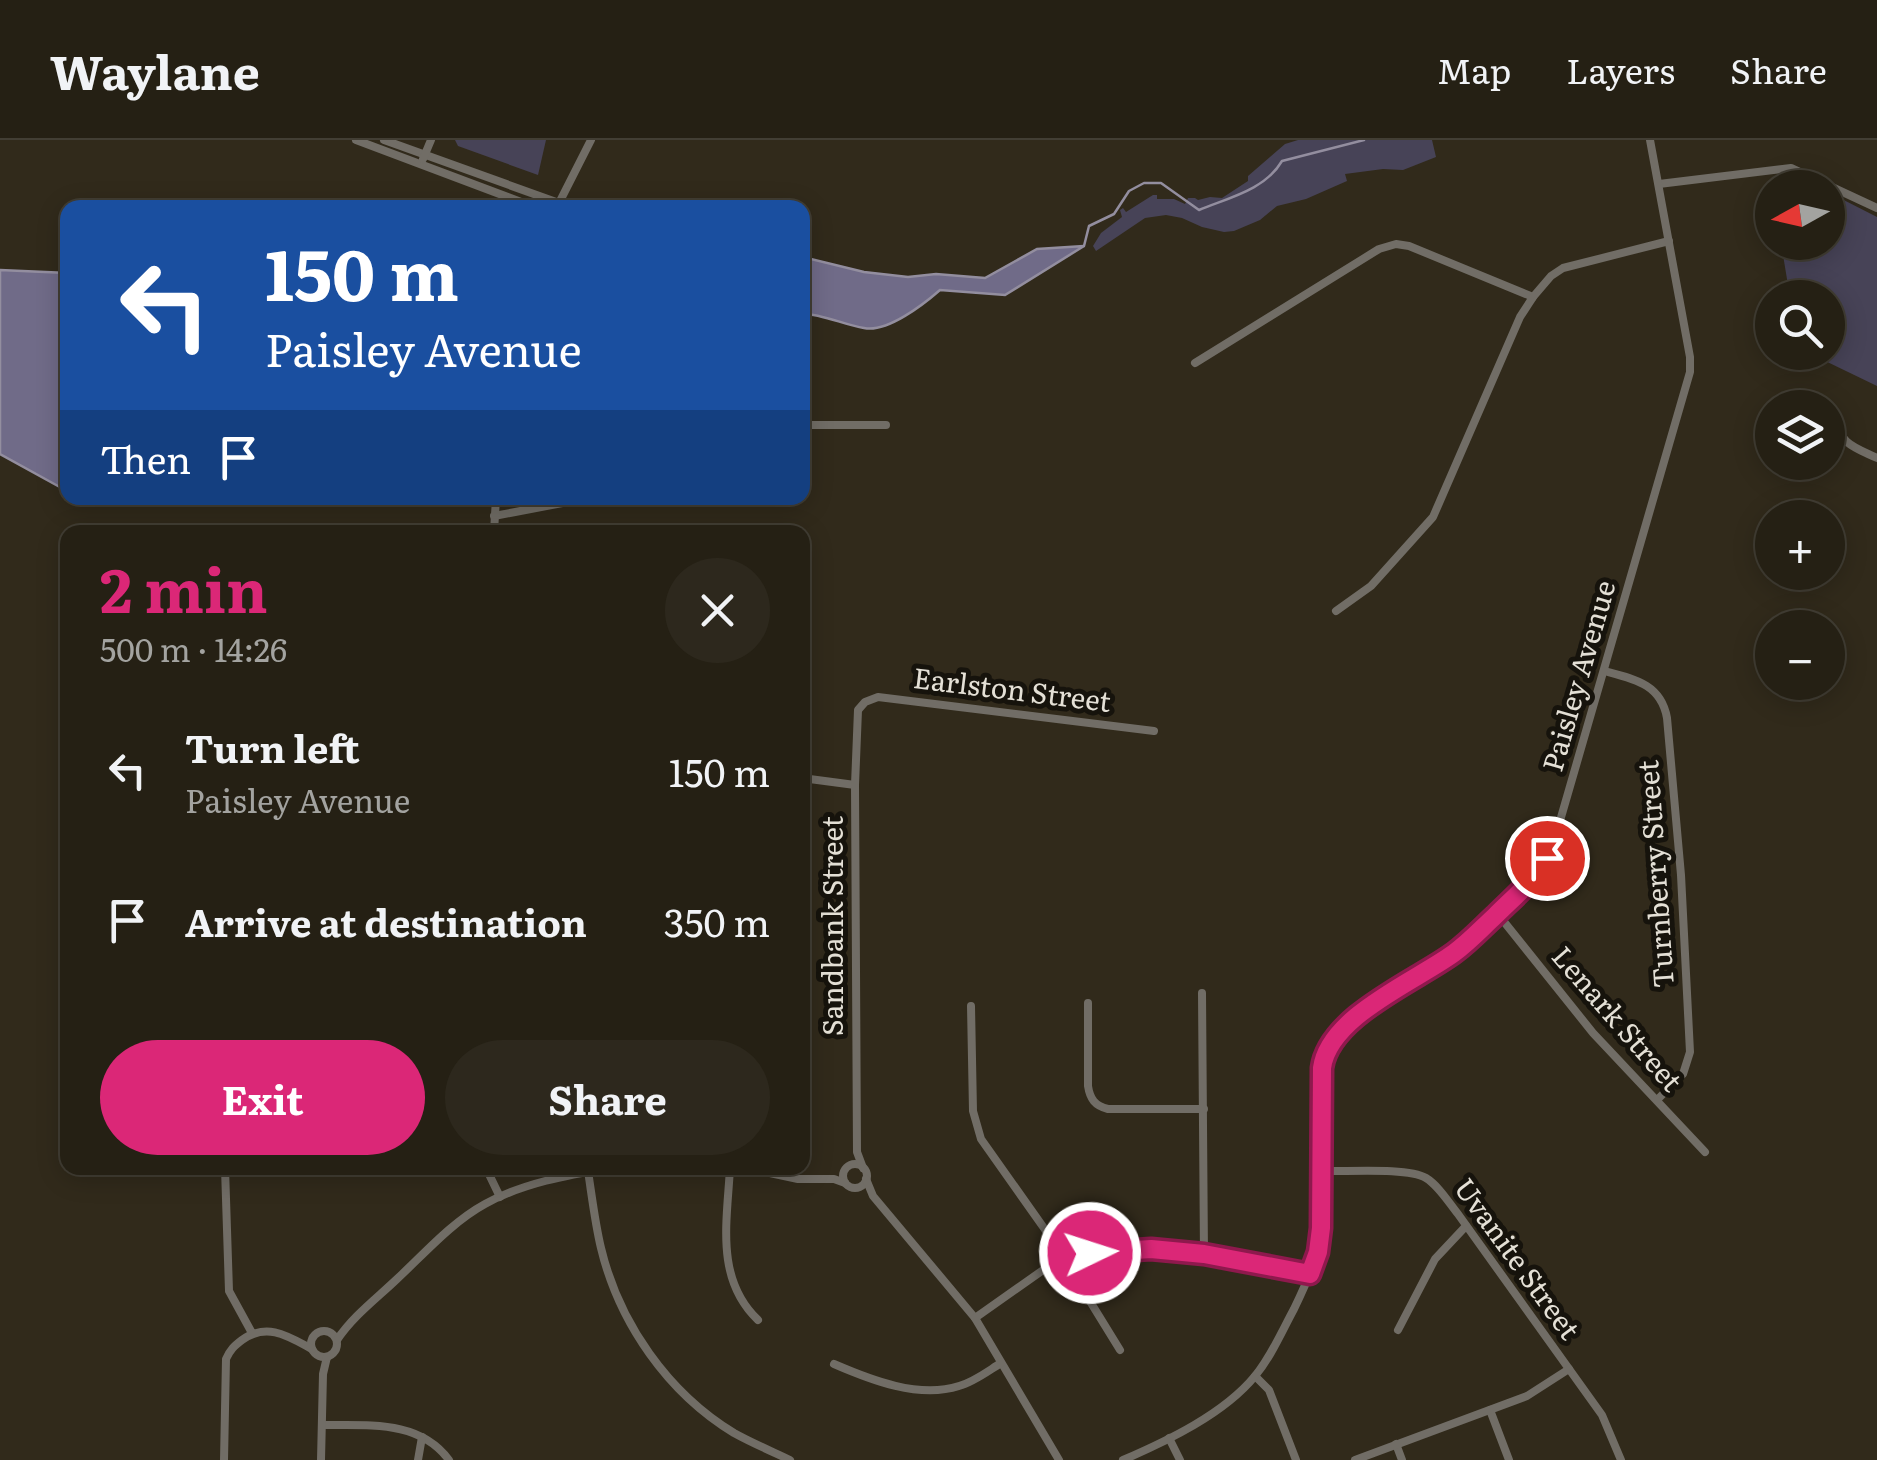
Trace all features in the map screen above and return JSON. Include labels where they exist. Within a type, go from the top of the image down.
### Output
[{"type":"street","points":[[356,140],[543,200]]},
{"type":"street","points":[[384,140],[518,200]]},
{"type":"street","points":[[423,160],[431,140]]},
{"type":"street","points":[[561,200],[591,140]]},
{"type":"street","name":"Paisley Avenue","points":[[1123,1460],[1218,1410],[1255,1376],[1275,1345],[1318,1252],[1322,1068],[1332,1040],[1390,992],[1462,947],[1534,878],[1553,845],[1690,372],[1650,140]]},
{"type":"street","points":[[1659,184],[1791,168],[1877,208]]},
{"type":"street","points":[[1336,612],[1372,586],[1433,517],[1533,297],[1564,268],[1670,241]]},
{"type":"street","points":[[1195,363],[1390,245],[1409,246],[1533,297]]},
{"type":"street","points":[[810,426],[886,425]]},
{"type":"street","points":[[1845,441],[1877,458]]},
{"type":"street","points":[[494,525],[495,505]]},
{"type":"street","points":[[494,516],[548,505]]},
{"type":"street","name":"Turnberry Street","points":[[1604,671],[1650,687],[1663,703],[1667,718],[1690,1052],[1681,1077],[1657,1100]]},
{"type":"street","name":"Earlston Street","points":[[865,702],[878,697],[1154,730]]},
{"type":"street","name":"Sandbank Street","points":[[862,1168],[856,1152],[855,785],[856,717],[865,702]]},
{"type":"street","points":[[810,779],[855,785]]},
{"type":"street","name":"Lenark Street","points":[[1497,913],[1593,1032],[1706,1152]]},
{"type":"street","points":[[1202,993],[1204,1254]]},
{"type":"street","points":[[1088,1002],[1088,1086],[1096,1105],[1108,1109],[1204,1109]]},
{"type":"street","points":[[971,1006],[972,1111],[977,1129],[993,1158],[1063,1256],[1120,1350]]},
{"type":"street","name":"Sandbank Street","points":[[846,1170],[856,1152]]},
{"type":"street","points":[[834,1180],[856,1164],[862,1168],[873,1196],[975,1318],[1059,1460]]},
{"type":"street","points":[[845,1184],[846,1170]]},
{"type":"street","name":"Uvanite Street","points":[[1321,1171],[1410,1172],[1434,1184],[1606,1420],[1621,1460]]},
{"type":"street","points":[[225,1175],[229,1291],[252,1333]]},
{"type":"street","points":[[489,1175],[500,1197]]},
{"type":"street","points":[[224,1460],[226,1360],[231,1349],[252,1333],[268,1330],[319,1354],[336,1350],[346,1326],[484,1204],[532,1185],[572,1175]]},
{"type":"street","points":[[589,1175],[604,1259],[626,1317],[649,1354],[713,1418],[734,1433],[790,1460]]},
{"type":"street","points":[[730,1175],[726,1253],[736,1294],[758,1320]]},
{"type":"street","points":[[779,1175],[834,1180],[873,1196]]},
{"type":"street","points":[[855,1188],[866,1179]]},
{"type":"street","points":[[1398,1330],[1435,1259],[1466,1226]]},
{"type":"street","points":[[975,1318],[1063,1256],[1151,1249],[1204,1254],[1310,1274]]},
{"type":"street","points":[[294,1339],[346,1326]]},
{"type":"street","points":[[328,1331],[337,1340]]},
{"type":"street","points":[[313,1337],[323,1374],[321,1460]]},
{"type":"street","points":[[834,1364],[880,1383],[945,1390],[969,1382],[1001,1363]]},
{"type":"street","points":[[1354,1460],[1535,1393],[1570,1369]]},
{"type":"street","points":[[1255,1376],[1270,1390],[1296,1460]]},
{"type":"street","points":[[1490,1410],[1508,1460]]},
{"type":"street","points":[[322,1425],[400,1428],[437,1446],[449,1460]]},
{"type":"street","points":[[418,1460],[422,1437]]},
{"type":"street","points":[[1168,1438],[1180,1460]]},
{"type":"street","points":[[1396,1444],[1402,1460]]},
{"type":"shaded area","points":[[455,140],[546,140],[538,175],[458,146]]},
{"type":"shaded area","points":[[1298,140],[1432,140],[1436,157],[1403,170],[1345,174],[1347,181],[1306,199],[1277,206],[1260,220],[1234,231],[1202,227],[1166,215],[1145,218],[1096,251],[1093,246],[1101,233],[1122,217],[1123,208],[1126,212],[1153,195],[1185,204],[1188,198],[1222,198],[1248,181],[1248,176],[1285,144]]},
{"type":"shaded area","points":[[1845,201],[1877,217],[1877,386],[1844,370],[1845,280],[1787,280],[1784,260],[1845,260]]},
{"type":"shaded area","points":[[1084,246],[1005,295],[940,290],[905,316],[883,326],[864,328],[810,315],[810,259],[864,272],[908,277],[936,274],[985,278],[1037,249]]},
{"type":"shaded area","points":[[0,270],[60,273],[60,487],[0,454]]},
{"type":"waterway","points":[[1084,246],[1089,226],[1114,214],[1129,191],[1144,183],[1161,183],[1199,210],[1256,186],[1282,161],[1364,140]]},
{"type":"route","points":[[1090,1253],[1151,1249],[1204,1254],[1310,1274],[1321,1228],[1322,1068],[1327,1048],[1337,1035],[1390,992],[1462,947],[1534,878],[1547,858]]}]
